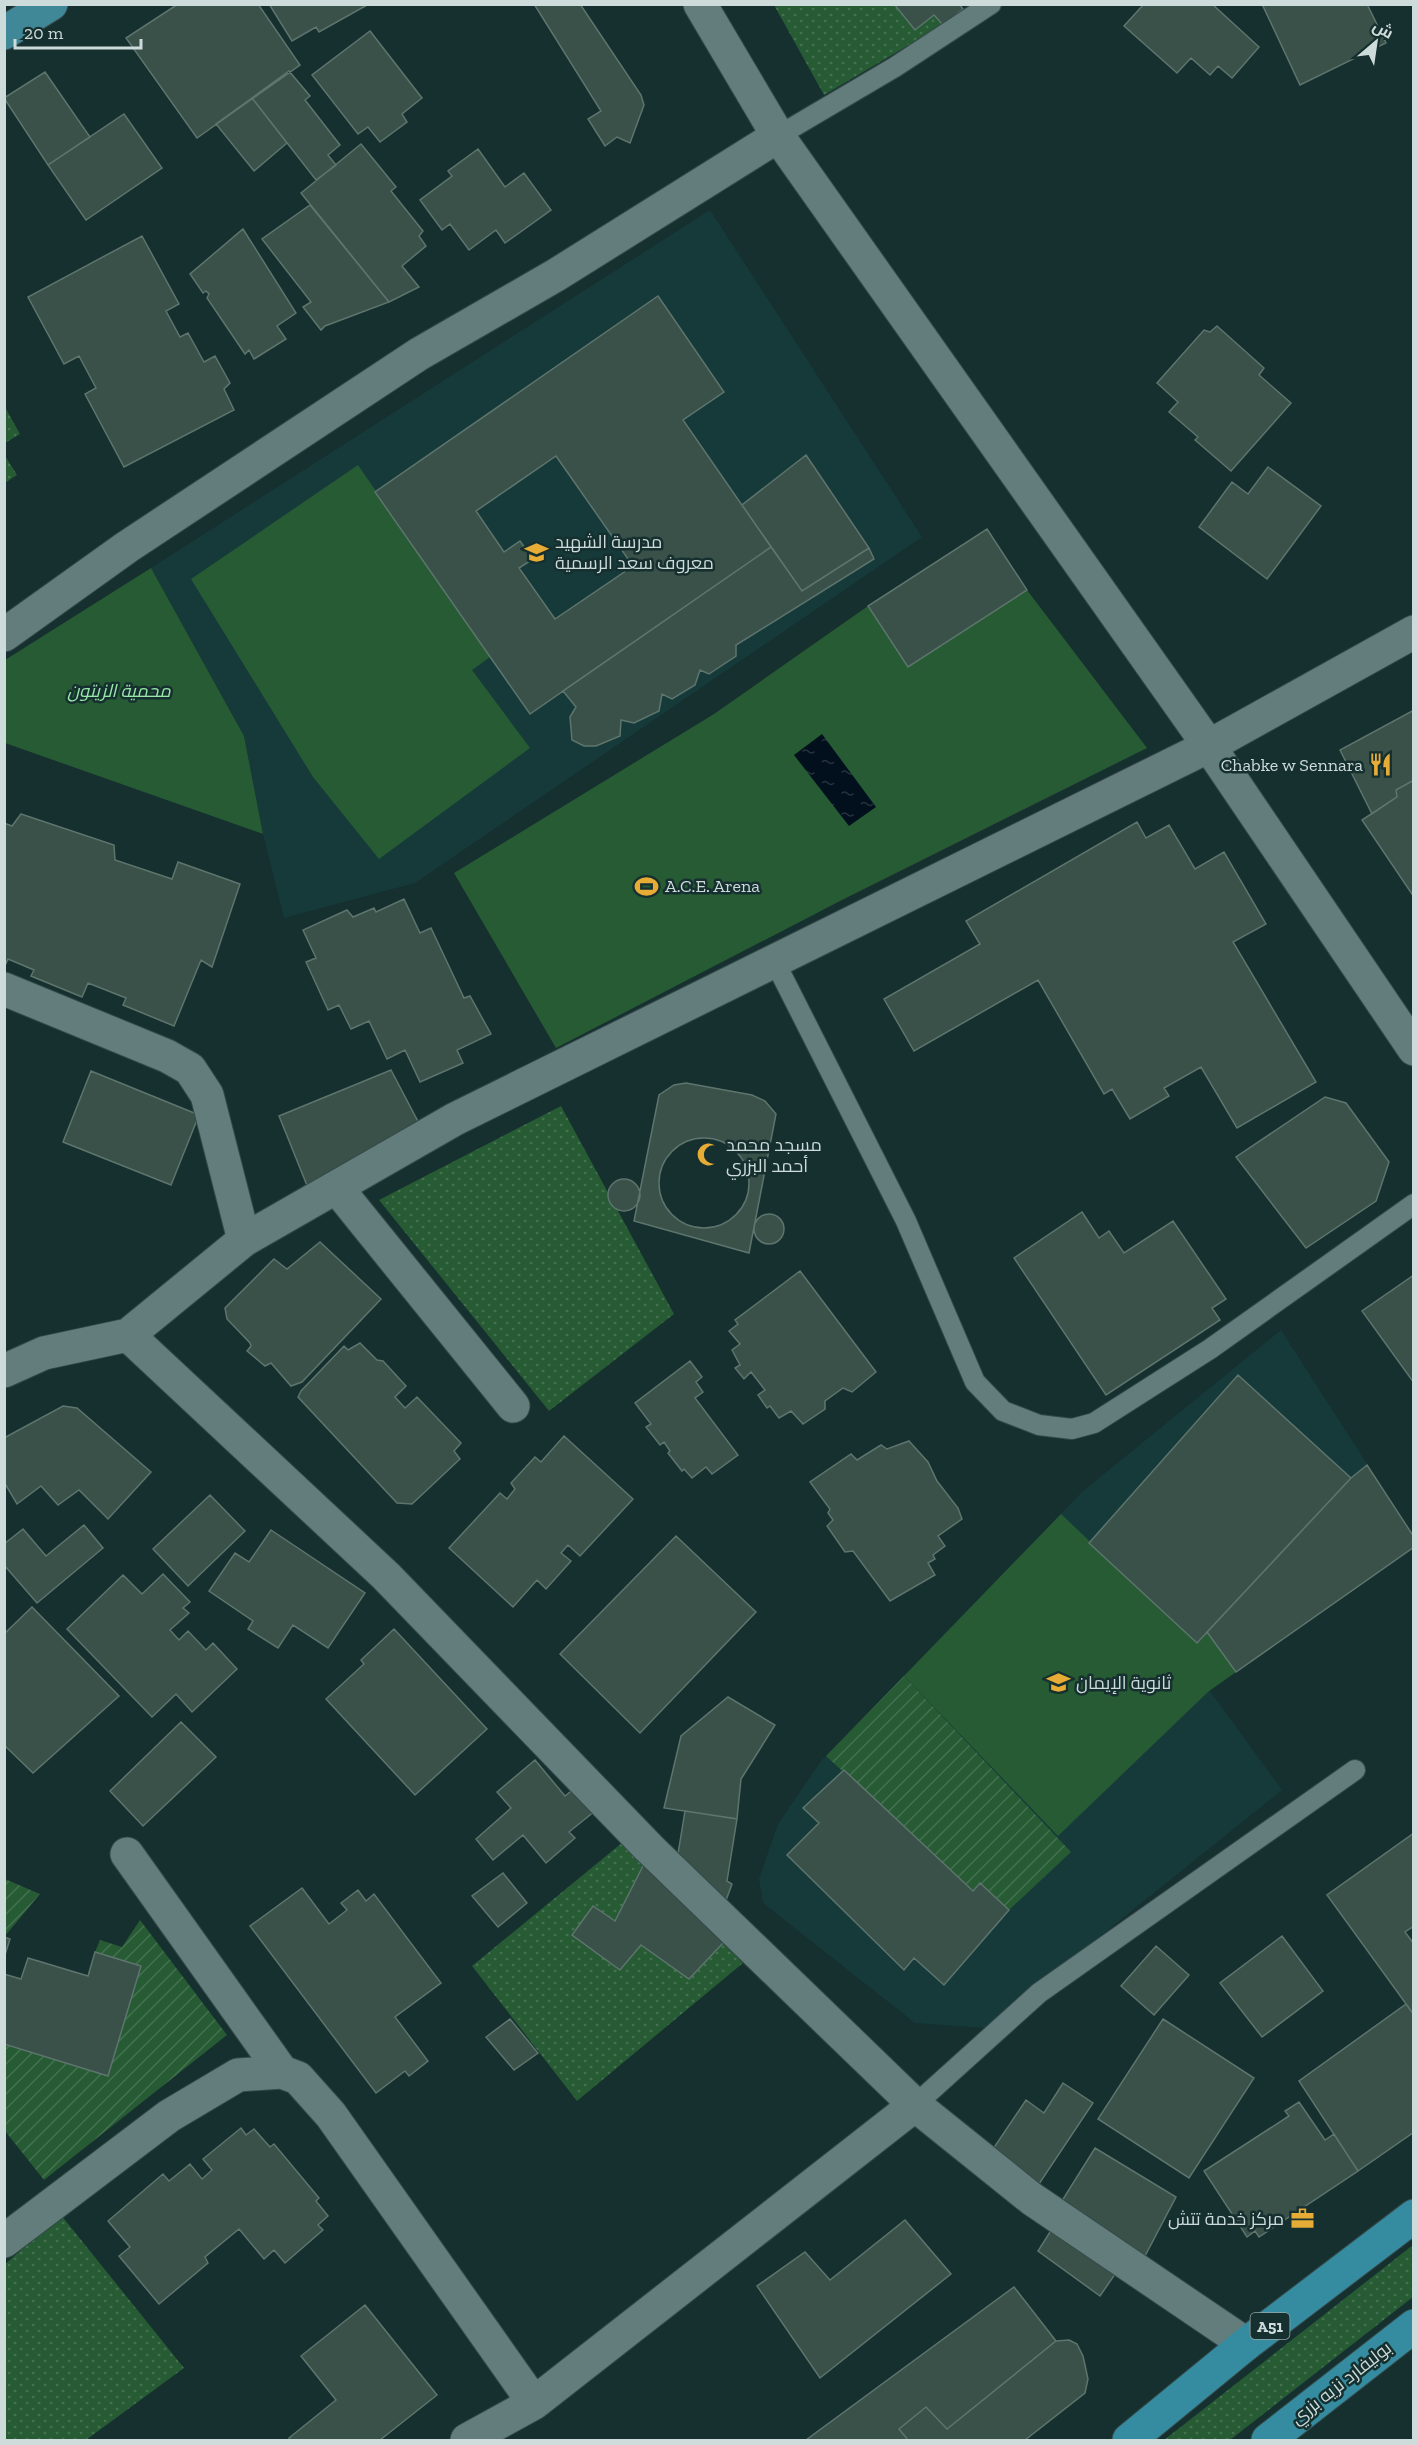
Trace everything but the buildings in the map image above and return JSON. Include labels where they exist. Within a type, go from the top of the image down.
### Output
[{"type":"highway","name":"A51","points":[[1129,2440],[1245,2344],[1413,2216]]},
{"type":"highway","name":"بوليفارد نزيه بزري","points":[[1268,2440],[1413,2326]]},
{"type":"main road","points":[[4,33],[51,4]]},
{"type":"street","points":[[700,4],[778,136],[1209,746],[1413,1049]]},
{"type":"street","points":[[4,635],[127,547],[410,360],[556,276],[778,136]]},
{"type":"street","points":[[4,1371],[44,1353],[128,1335],[244,1240],[455,1119],[1209,746],[1413,632]]},
{"type":"street","points":[[4,989],[167,1056],[180,1062],[198,1078],[207,1095],[219,1133],[244,1240]]},
{"type":"street","points":[[337,1188],[513,1406]]},
{"type":"street","points":[[128,1335],[386,1576],[649,1848],[915,2105],[1032,2199],[1245,2344]]},
{"type":"street","points":[[127,1854],[282,2072]]},
{"type":"street","points":[[4,2241],[169,2116],[208,2091],[238,2075],[261,2071],[282,2072],[298,2078],[331,2115],[534,2403]]},
{"type":"street","points":[[467,2440],[534,2403],[915,2105]]},
{"type":"lane","points":[[778,136],[895,67],[991,4]]},
{"type":"lane","points":[[775,962],[906,1221],[975,1382],[1003,1410],[1038,1425],[1072,1429],[1094,1423],[1210,1349],[1413,1204]]},
{"type":"lane","points":[[915,2105],[1039,1994],[1355,1770]]},
{"type":"shaded area","name":"مدرسة الشهيد معروف سعد الرسمية","points":[[710,210],[922,537],[415,883],[284,918],[263,834],[244,736],[151,568]]},
{"type":"shaded area","name":"ثانوية الإيمان","points":[[1281,1330],[1414,1537],[1413,1547],[1210,1691],[1282,1790],[986,2028],[915,2023],[763,1903],[759,1879],[778,1824],[821,1761],[1083,1491]]},
{"type":"green space","points":[[774,5],[894,5],[915,30],[934,15],[943,25],[824,95]]},
{"type":"green space","points":[[5,407],[20,434],[4,443]]},
{"type":"green space","points":[[4,454],[17,475],[5,483],[4,483]]},
{"type":"green space","points":[[358,465],[490,657],[472,670],[530,748],[379,859],[313,777],[191,579]]},
{"type":"green space","points":[[987,529],[1027,590],[1147,748],[842,900],[556,1048],[454,873],[714,714],[868,606]]},
{"type":"green space","name":"محمية الزيتون","points":[[151,568],[244,736],[263,834],[5,743],[5,660]]},
{"type":"green space","points":[[561,1106],[674,1314],[549,1411],[379,1200]]},
{"type":"green space","points":[[1061,1514],[1197,1643],[1207,1632],[1236,1672],[1209,1691],[1058,1836],[904,1676]]},
{"type":"green space","points":[[904,1676],[1071,1852],[1009,1910],[980,1883],[973,1891],[826,1756]]},
{"type":"green space","points":[[623,1842],[645,1862],[615,1921],[593,1906],[620,1969],[641,1945],[724,1942],[743,1963],[577,2101],[472,1966]]},
{"type":"green space","points":[[5,1879],[40,1894],[5,1936]]},
{"type":"green space","points":[[140,1920],[227,2035],[44,2180],[5,2131],[4,2044],[108,2075],[95,1952],[100,1940],[122,1947]]},
{"type":"green space","points":[[61,2215],[184,2368],[86,2440],[5,2440],[4,2265]]},
{"type":"green space","points":[[1413,2245],[1413,2297],[1230,2440],[1164,2440]]},
{"type":"water","points":[[822,734],[876,807],[849,826],[794,755]]},
{"type":"place","name":"مدرسة الشهيد معروف سعد الرسمية","points":[[537,552]]},
{"type":"place","name":"Chabke w Sennara","points":[[1381,765]]},
{"type":"place","name":"A.C.E. Arena","points":[[647,886]]},
{"type":"place","name":"مسجد محمد أحمد البزري","points":[[708,1155]]},
{"type":"place","name":"ثانوية الإيمان","points":[[1058,1683]]},
{"type":"place","name":"مركز خدمة تتش","points":[[1302,2219]]}]
